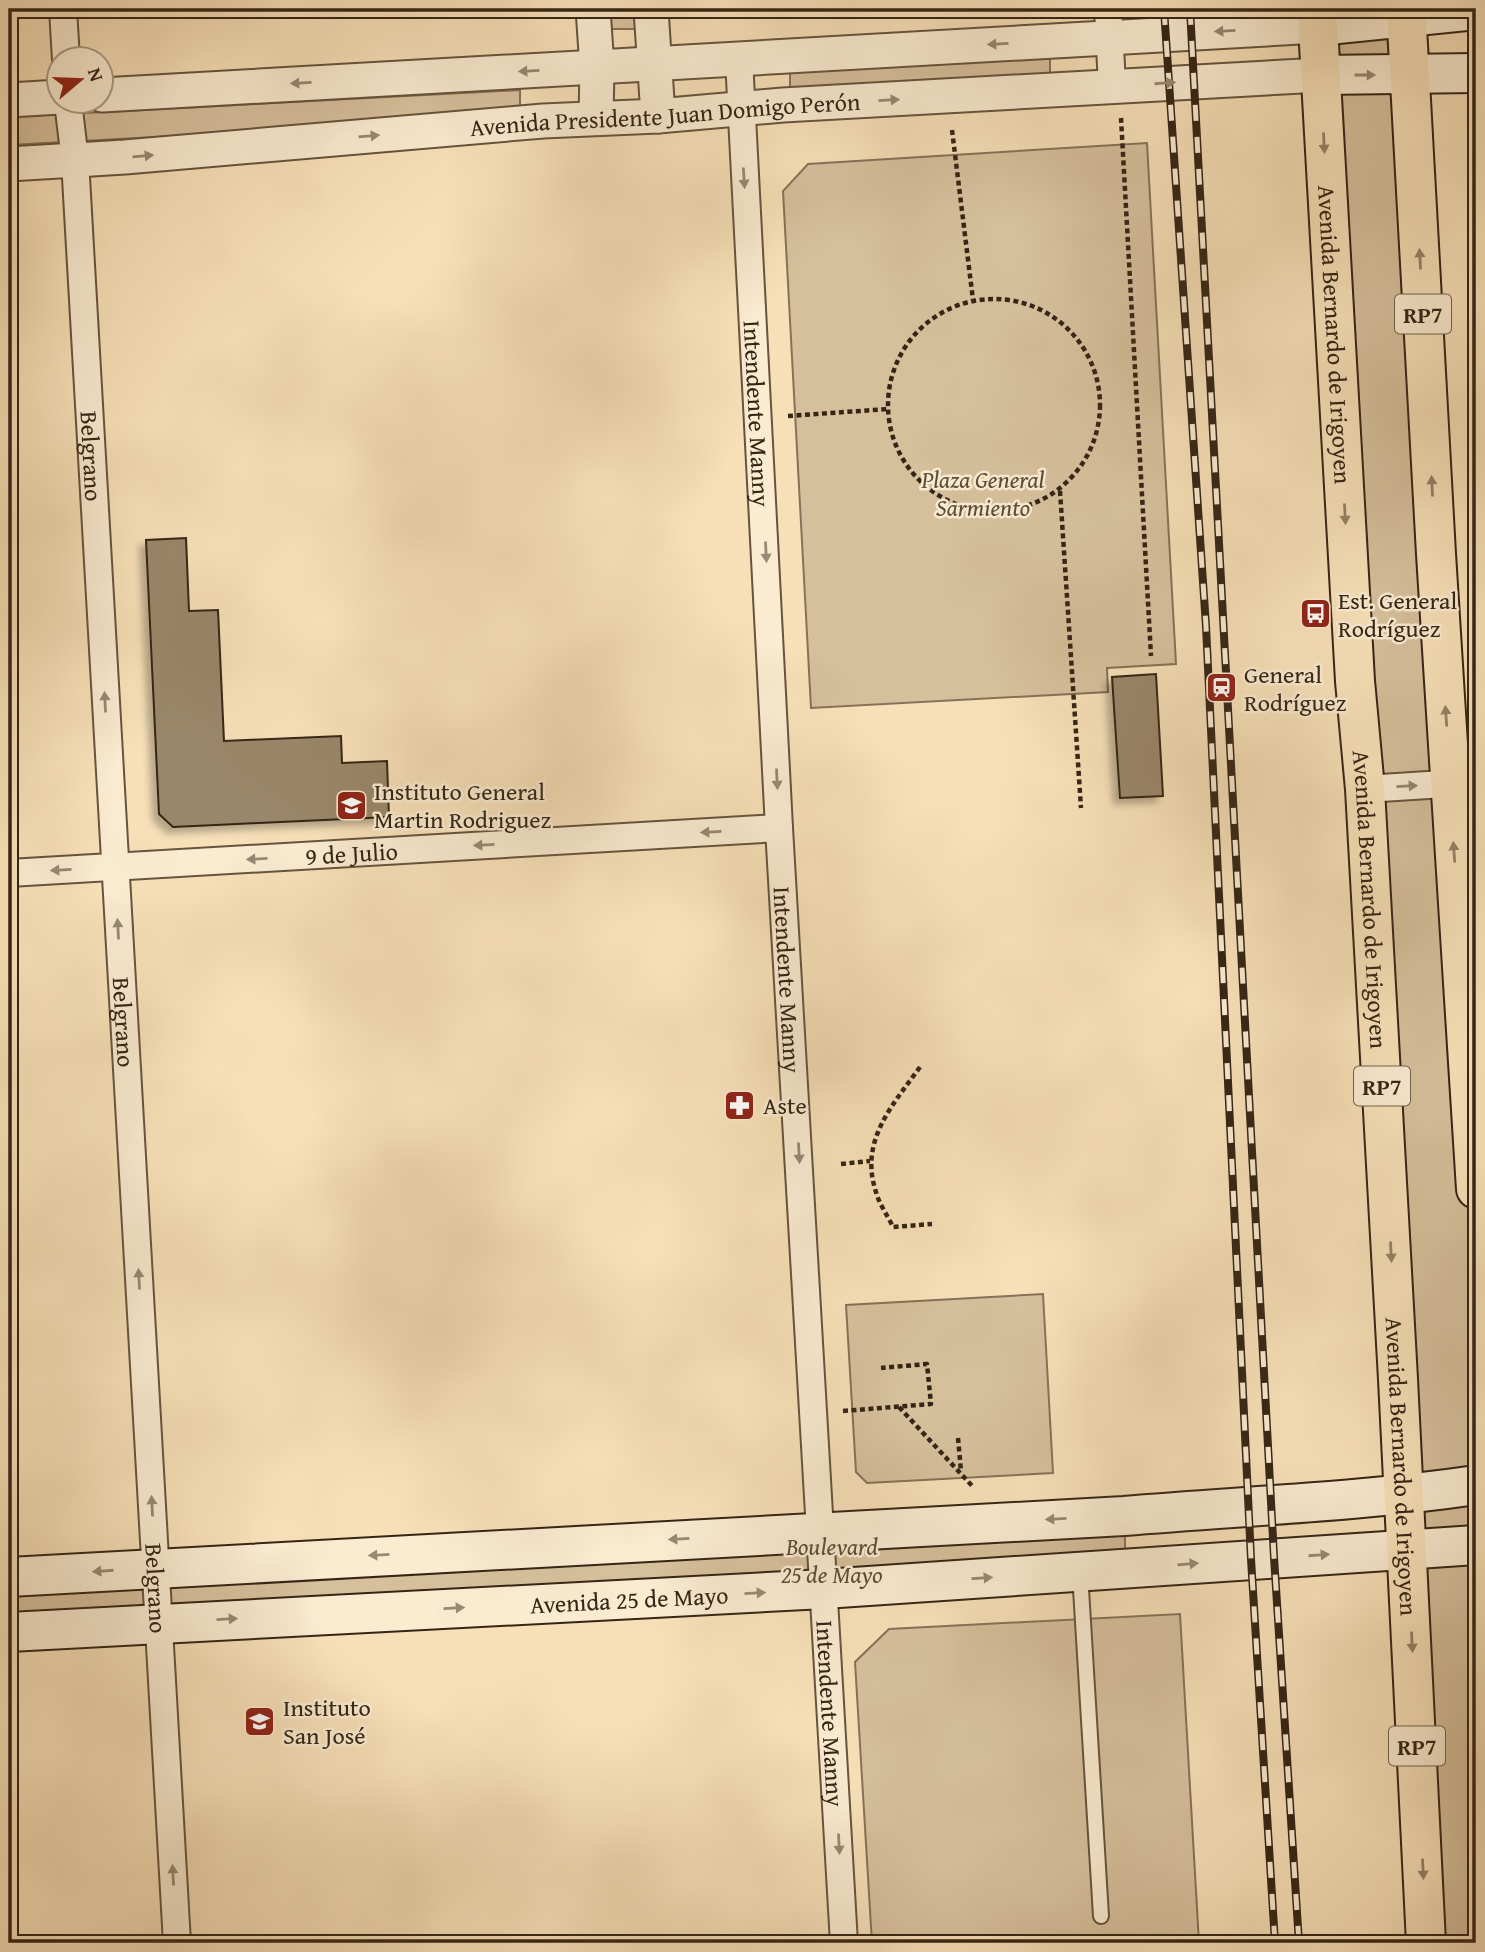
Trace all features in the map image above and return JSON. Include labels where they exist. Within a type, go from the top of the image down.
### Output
[{"type":"main road","points":[[1317,17],[1476,10]]},
{"type":"main road","name":"RP7","points":[[1406,12],[1463,783],[1476,1189]]},
{"type":"main road","name":"Avenida Bernardo de Irigoyen","points":[[1317,17],[1353,654],[1365,789],[1405,1496],[1426,1943]]},
{"type":"main road","points":[[1321,75],[1476,72]]},
{"type":"main road","points":[[9,1577],[1124,1516],[1248,1505],[1405,1496],[1476,1485]]},
{"type":"main road","name":"Avenida 25 de Mayo","points":[[9,1632],[824,1589],[1476,1545]]},
{"type":"street","points":[[63,9],[65,46]]},
{"type":"street","points":[[593,9],[597,67],[596,118]]},
{"type":"street","points":[[651,9],[658,116]]},
{"type":"street","name":"Avenida Presidente Juan Domigo Perón","points":[[116,94],[739,59],[1109,23],[1317,17]]},
{"type":"street","points":[[1109,23],[1115,85]]},
{"type":"street","name":"Intendente Manny","points":[[739,59],[779,828],[844,1943]]},
{"type":"street","name":"Avenida Presidente Juan Domigo Perón","points":[[9,164],[783,105],[1321,75]]},
{"type":"street","points":[[9,100],[46,98]]},
{"type":"street","name":"Belgrano","points":[[70,116],[75,160],[177,1943]]},
{"type":"street","points":[[1365,789],[1463,783]]},
{"type":"street","name":"9 de Julio","points":[[9,873],[779,828]]},
{"type":"lane","points":[[1080,1572],[1101,1916]]},
{"type":"path","points":[[1115,85],[1151,656]]},
{"type":"path","points":[[948,97],[973,300]]},
{"type":"path","points":[[1009,299],[1043,310],[1072,331],[1091,361],[1101,396],[1098,431],[1083,464],[1060,490],[1029,507],[994,512],[960,507],[929,491],[905,464],[890,433],[887,398],[895,364],[913,334],[941,312],[973,300],[1009,299]]},
{"type":"path","points":[[759,418],[888,409]]},
{"type":"path","points":[[1060,490],[1080,808]]},
{"type":"path","points":[[920,1067],[890,1108],[876,1133],[870,1161],[876,1192],[893,1227],[932,1224]]},
{"type":"path","points":[[841,1164],[870,1161]]},
{"type":"path","points":[[814,1414],[931,1404],[927,1364],[881,1368]]},
{"type":"path","points":[[898,1406],[961,1472],[1002,1522]]},
{"type":"path","points":[[958,1438],[961,1472]]},
{"type":"green space","points":[[602,9],[639,9],[640,29],[603,29]]},
{"type":"green space","points":[[1317,9],[1406,9],[1476,1189],[1476,1943],[1426,1943]]},
{"type":"green space","points":[[1050,56],[1050,83],[790,98],[790,70]]},
{"type":"green space","points":[[520,90],[520,117],[9,145],[9,117],[116,116],[116,111]]},
{"type":"green space","name":"Plaza General Sarmiento","points":[[1147,143],[1176,664],[1107,668],[1108,692],[811,708],[783,191],[808,164]]},
{"type":"green space","points":[[1043,1294],[1053,1473],[867,1483],[856,1472],[846,1305]]},
{"type":"green space","name":"Boulevard 25 de Mayo","points":[[1124,1516],[1126,1569],[9,1632],[9,1577]]},
{"type":"green space","points":[[1180,1614],[1199,1943],[872,1943],[855,1662],[889,1629]]},
{"type":"building","points":[[186,538],[189,611],[218,610],[224,741],[341,736],[342,763],[387,761],[389,817],[173,827],[159,814],[146,540]]},
{"type":"building","points":[[1156,674],[1163,796],[1120,798],[1112,677]]},
{"type":"railway","points":[[1164,9],[1206,626],[1251,1559],[1275,1943]]},
{"type":"railway","points":[[1190,9],[1274,1557],[1299,1943]]},
{"type":"place","name":"Est. General Rodríguez","points":[[1315,614]]},
{"type":"place","name":"General Rodríguez","points":[[1221,688]]},
{"type":"place","name":"Instituto General Martin Rodriguez","points":[[351,805]]},
{"type":"place","name":"Aste","points":[[740,1105]]},
{"type":"place","name":"Instituto San José","points":[[260,1721]]}]
